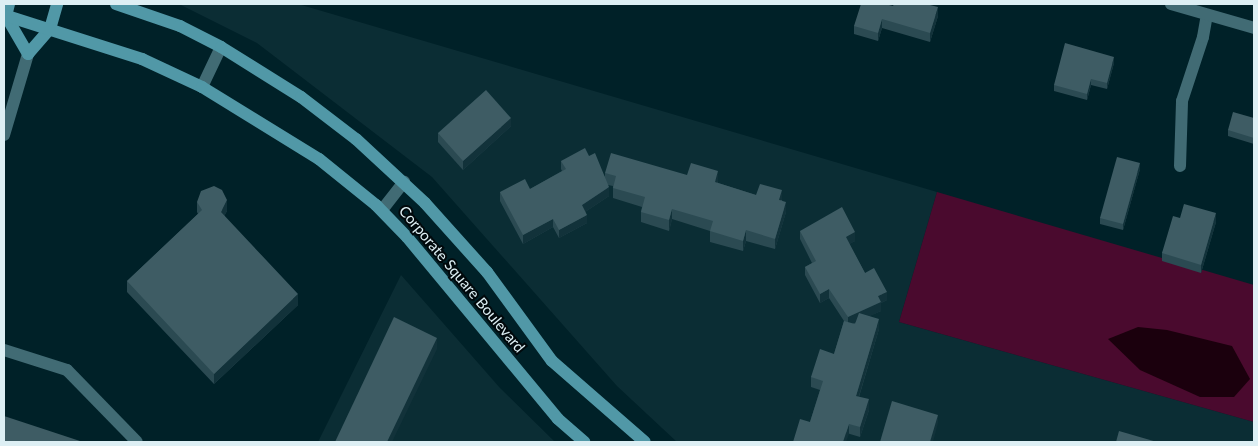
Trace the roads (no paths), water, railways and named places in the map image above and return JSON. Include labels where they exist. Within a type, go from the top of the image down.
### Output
[{"type":"street","points":[[4,135],[28,54],[50,29],[57,4]]},
{"type":"street","name":"Corporate Square Boulevard","points":[[116,4],[180,26],[221,48],[301,97],[356,139],[425,203],[487,272],[552,361],[645,442]]},
{"type":"street","points":[[1171,4],[1254,28]]},
{"type":"street","points":[[6,12],[28,54]]},
{"type":"street","name":"Corporate Square Boulevard","points":[[6,12],[50,29],[142,58],[202,86],[319,159],[382,210],[408,237],[558,419],[584,442]]},
{"type":"street","points":[[1180,166],[1182,100],[1203,37],[1207,15]]},
{"type":"street","points":[[202,86],[221,48]]},
{"type":"street","points":[[382,210],[404,182]]},
{"type":"street","points":[[4,350],[67,370],[137,442]]}]
